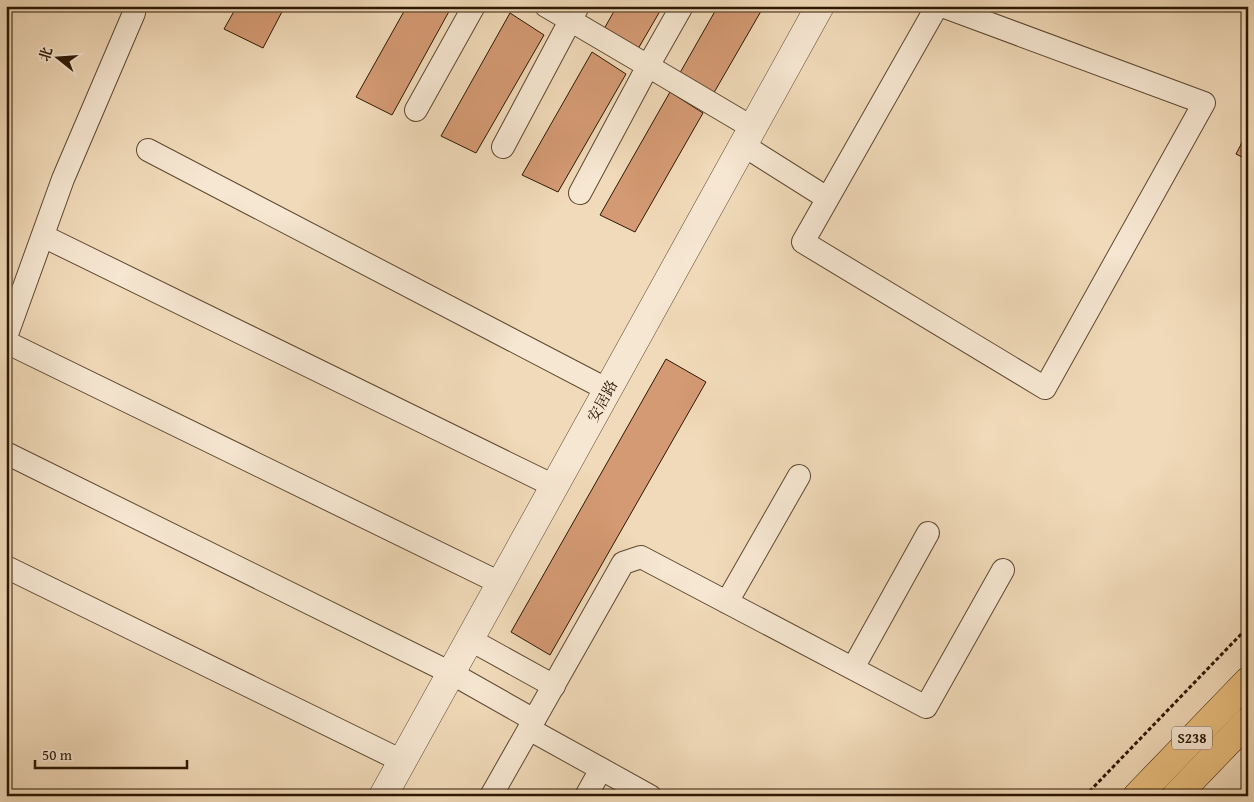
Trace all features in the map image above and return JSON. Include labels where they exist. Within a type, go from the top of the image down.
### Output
[{"type":"main road","name":"S238","points":[[1137,796],[1248,681]]},
{"type":"main road","name":"S238","points":[[1176,796],[1248,721]]},
{"type":"street","points":[[416,110],[474,6]]},
{"type":"street","points":[[546,6],[574,13],[748,136],[827,198]]},
{"type":"street","points":[[580,193],[682,6]]},
{"type":"street","name":"安居路","points":[[383,796],[820,6]]},
{"type":"street","points":[[937,6],[803,242],[1045,388],[1204,102],[942,6]]},
{"type":"street","points":[[6,337],[64,180],[134,13]]},
{"type":"street","points":[[502,147],[574,13]]},
{"type":"street","points":[[148,150],[608,390]]},
{"type":"street","points":[[43,236],[554,486]]},
{"type":"street","points":[[6,342],[500,582]]},
{"type":"street","points":[[6,453],[451,673],[601,769],[650,796]]},
{"type":"street","points":[[727,602],[799,476]]},
{"type":"street","points":[[853,668],[928,533]]},
{"type":"street","points":[[491,796],[623,562],[641,557],[926,706],[1003,570]]},
{"type":"street","points":[[6,567],[402,760]]},
{"type":"street","points":[[469,639],[554,686]]},
{"type":"street","points":[[586,796],[601,769]]},
{"type":"path","points":[[1085,796],[1248,627]]},
{"type":"building","points":[[237,6],[285,6],[263,48],[224,29]]},
{"type":"building","points":[[407,6],[452,6],[392,115],[356,97]]},
{"type":"building","points":[[617,6],[663,6],[635,54],[600,36]]},
{"type":"building","points":[[718,6],[764,6],[712,96],[677,78]]},
{"type":"building","points":[[510,13],[544,35],[476,153],[441,136]]},
{"type":"building","points":[[592,52],[626,74],[558,192],[522,175]]},
{"type":"building","points":[[670,92],[703,113],[635,232],[600,215]]},
{"type":"building","points":[[1248,131],[1248,160],[1236,154]]},
{"type":"building","points":[[666,359],[706,382],[550,655],[511,632]]}]
